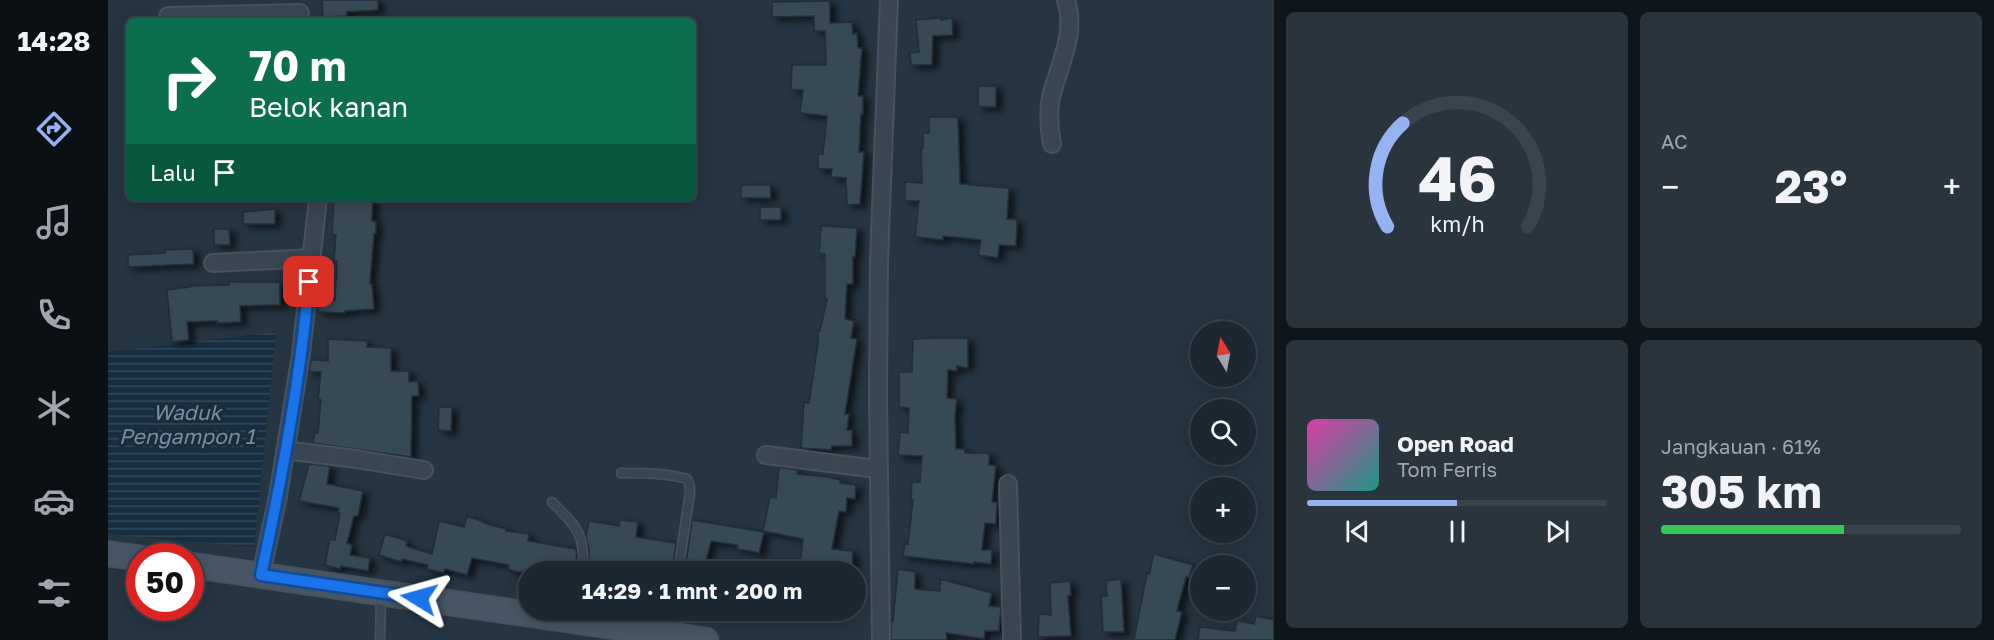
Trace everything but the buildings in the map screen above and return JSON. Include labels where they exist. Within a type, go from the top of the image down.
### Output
[{"type":"main road","points":[[108,554],[126,556]]},
{"type":"main road","points":[[204,567],[381,593],[518,609]]},
{"type":"main road","points":[[601,621],[667,635],[706,640]]},
{"type":"street","points":[[881,640],[877,469],[879,261],[889,0]]},
{"type":"street","points":[[1052,144],[1049,114],[1051,97],[1065,52],[1069,11],[1066,0]]},
{"type":"street","points":[[168,16],[299,11]]},
{"type":"street","points":[[261,575],[278,496],[302,344],[318,201]]},
{"type":"street","points":[[213,263],[312,258]]},
{"type":"street","points":[[285,450],[424,470]]},
{"type":"street","points":[[766,455],[877,469]]},
{"type":"street","points":[[1008,484],[1012,640]]},
{"type":"lane","points":[[621,474],[649,473],[674,475],[687,479],[690,493],[680,561]]},
{"type":"lane","points":[[552,502],[575,525],[582,539],[584,561]]},
{"type":"lane","points":[[380,640],[381,593]]},
{"type":"lane","points":[[667,635],[669,621]]},
{"type":"water","name":"Waduk Pengampon 1","points":[[276,332],[254,547],[108,533],[108,352]]},
{"type":"route","points":[[309,282],[301,354],[278,496],[261,575],[419,598]]}]
